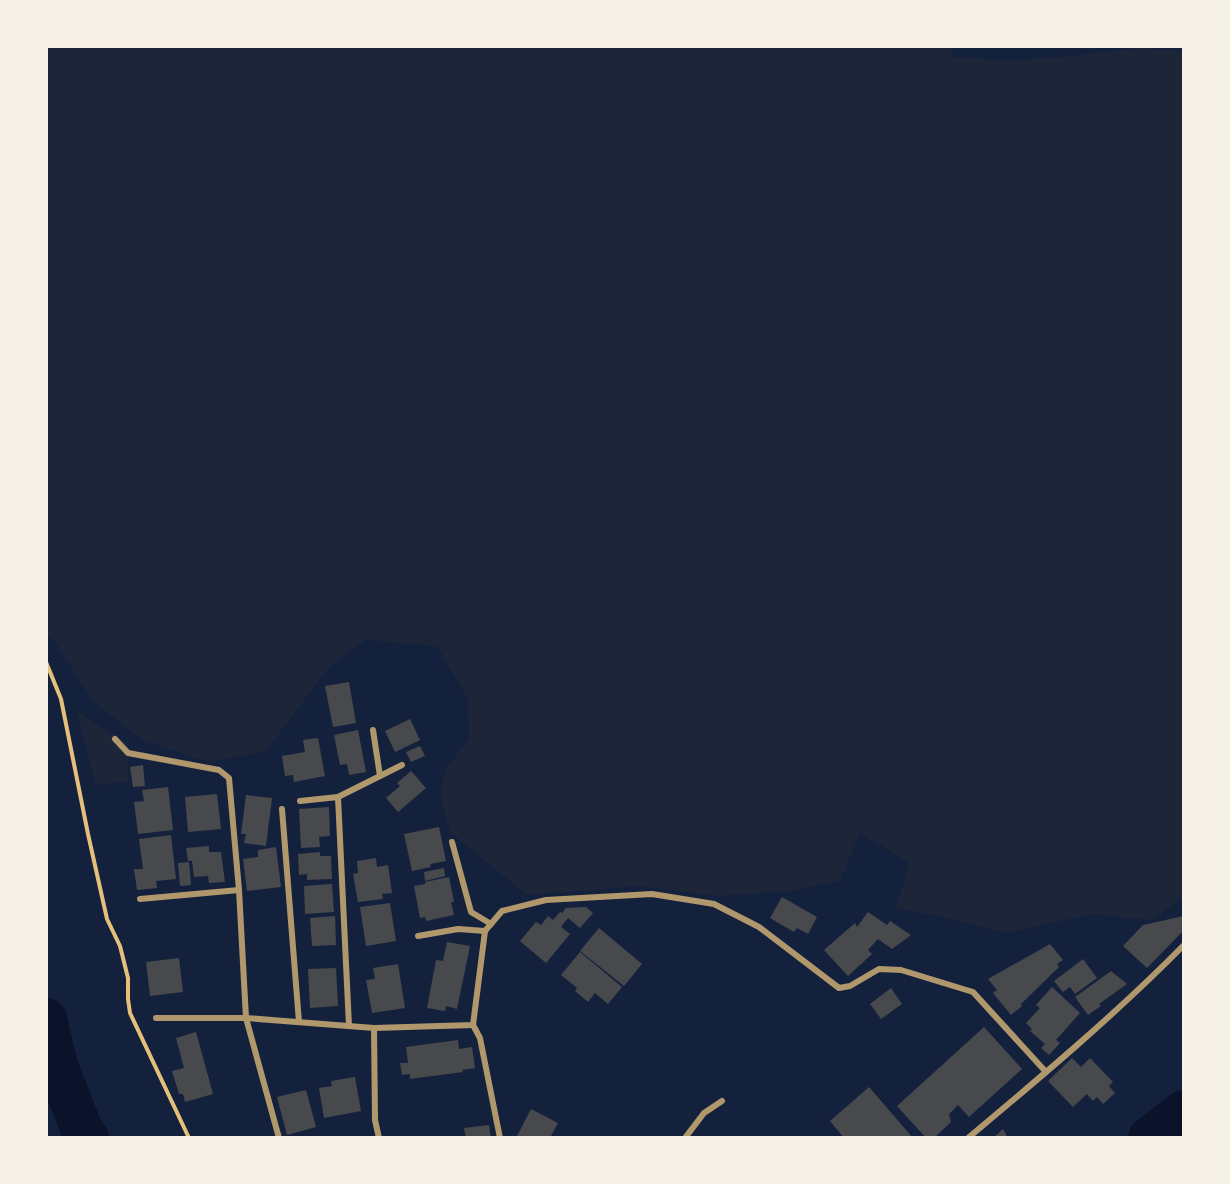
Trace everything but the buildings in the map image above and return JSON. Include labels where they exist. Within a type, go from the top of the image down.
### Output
[{"type":"street","points":[[373,730],[380,776]]},
{"type":"street","points":[[115,739],[128,753],[219,770],[229,778],[239,890],[246,1018],[279,1137]]},
{"type":"street","points":[[300,801],[338,797],[402,765]]},
{"type":"street","points":[[338,797],[349,1026]]},
{"type":"street","points":[[282,809],[299,1022]]},
{"type":"street","points":[[452,842],[471,912],[491,924]]},
{"type":"street","points":[[140,899],[239,890]]},
{"type":"street","points":[[500,1137],[480,1038],[473,1025],[485,931],[502,911],[546,900],[652,894],[714,904],[759,927],[839,988],[850,986],[879,969],[901,970],[973,992],[1046,1072]]},
{"type":"street","points":[[418,936],[458,929],[485,931]]},
{"type":"street","points":[[968,1137],[1046,1072],[1150,979],[1184,945]]},
{"type":"street","points":[[156,1018],[246,1018],[375,1028],[473,1025]]},
{"type":"street","points":[[375,1028],[375,1120],[379,1137]]},
{"type":"street","points":[[685,1137],[704,1113],[722,1101]]},
{"type":"path","points":[[46,662],[61,699],[107,919],[120,946],[128,978],[130,1013],[189,1137]]},
{"type":"shaded area","points":[[953,46],[951,57],[1007,60],[1054,58],[1139,48],[1183,51],[1184,897],[1152,920],[1092,914],[1007,933],[896,908],[910,863],[860,833],[840,881],[791,891],[717,896],[641,886],[526,894],[450,832],[440,794],[445,771],[469,738],[468,699],[437,646],[366,640],[329,667],[266,751],[208,762],[141,739],[93,701],[53,639],[47,637],[47,47]]},
{"type":"shaded area","points":[[77,711],[128,744],[128,782],[96,785]]},
{"type":"waterway","points":[[46,1019],[57,1066],[82,1130],[88,1138]]},
{"type":"waterway","points":[[1149,1138],[1184,1111]]}]
